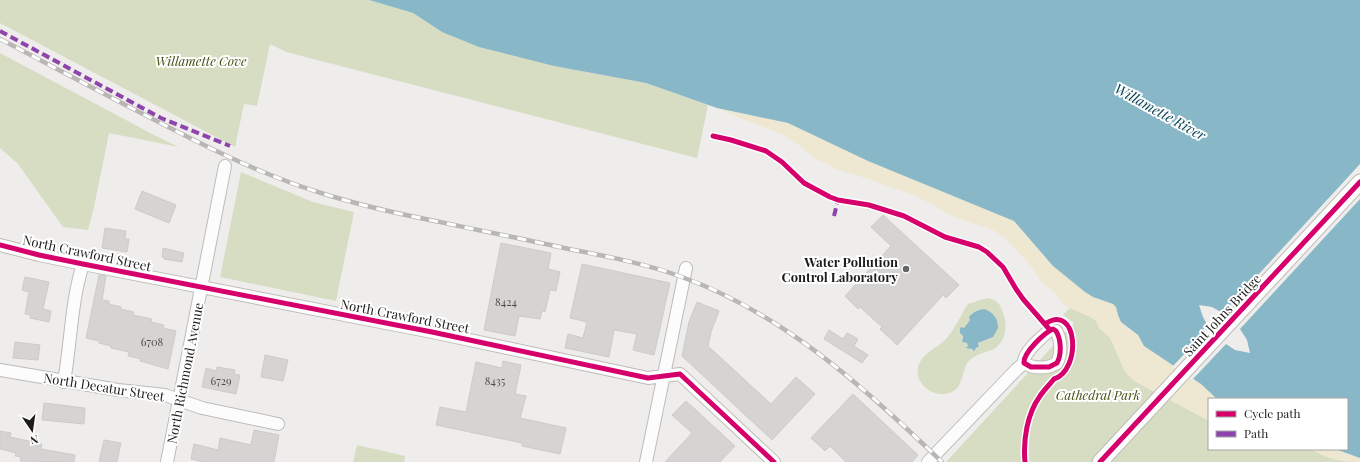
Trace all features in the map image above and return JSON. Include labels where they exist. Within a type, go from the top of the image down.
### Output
[{"type":"main road","name":"Saint Johns Bridge","points":[[1100,462],[1360,182]]},
{"type":"street","name":"North Richmond Avenue","points":[[167,462],[225,166]]},
{"type":"street","name":"North Crawford Street","points":[[0,245],[39,255],[432,332],[648,378],[680,374],[772,461]]},
{"type":"street","points":[[64,382],[77,282],[83,264]]},
{"type":"street","points":[[646,462],[686,268]]},
{"type":"street","points":[[928,462],[1024,363]]},
{"type":"street","name":"North Decatur Street","points":[[0,370],[64,382],[165,395],[202,408],[278,424]]},
{"type":"green space","name":"Willamette Cove","points":[[0,0],[369,0],[413,13],[442,32],[554,66],[646,83],[708,105],[697,158],[286,52],[270,44],[257,106],[244,104],[235,147],[0,23]]},
{"type":"green space","points":[[0,53],[179,147],[109,133],[88,230],[63,227],[18,164],[0,148]]},
{"type":"green space","points":[[241,172],[313,202],[354,212],[336,301],[220,277]]},
{"type":"green space","name":"Cathedral Park","points":[[1085,292],[1144,346],[1216,398],[1208,398],[1208,450],[1336,450],[1360,458],[1360,462],[946,462],[1074,323],[1063,315]]},
{"type":"green space","points":[[987,298],[998,302],[1005,318],[1005,334],[1003,339],[997,347],[976,356],[968,362],[960,384],[955,390],[941,394],[927,389],[918,377],[920,362],[925,355],[949,336],[968,304]],"holes":[[[984,309],[993,337],[978,344],[980,347],[972,351],[967,343],[962,342],[964,328],[970,320],[972,313]]]},
{"type":"green space","points":[[357,445],[405,456],[404,462],[353,462]]},
{"type":"sand","points":[[717,108],[788,123],[868,161],[1015,221],[1053,266],[1085,292],[1093,297],[1113,304],[1125,325],[1138,335],[1144,346],[1201,384],[1216,398],[1208,398],[1208,420],[1134,381],[1125,372],[1110,338],[1099,328],[1096,321],[1065,306],[1056,294],[1040,281],[1031,266],[1007,240],[995,231],[957,218],[913,195],[836,169],[816,159],[782,134]]},
{"type":"sand","points":[[1312,450],[1338,450],[1360,458],[1360,462],[1334,459]]},
{"type":"water","name":"Willamette River","points":[[369,0],[1360,0],[1360,458],[1338,450],[1348,450],[1348,398],[1216,398],[1201,384],[1144,346],[1138,335],[1121,322],[1116,307],[1113,304],[1093,297],[1085,292],[1053,266],[1014,221],[868,161],[788,123],[717,108],[646,83],[554,66],[479,47],[442,32],[413,13]]},
{"type":"water","points":[[984,309],[994,316],[997,321],[998,328],[993,337],[978,343],[979,347],[973,351],[972,349],[966,348],[968,346],[967,343],[962,342],[963,336],[960,333],[960,329],[961,327],[964,328],[970,320],[969,317],[972,314]]},
{"type":"pier","points":[[1360,164],[1360,199],[1240,329],[1247,340],[1250,353],[1235,350],[1226,344],[1192,380],[1172,367],[1209,328],[1199,305],[1212,307],[1223,313]]},
{"type":"building","points":[[142,191],[176,205],[169,223],[135,209]]},
{"type":"building","name":"Water Pollution Control Laboratory","points":[[883,215],[959,285],[946,298],[943,295],[897,345],[880,329],[882,327],[860,307],[858,309],[845,296],[891,246],[871,227]]},
{"type":"building","points":[[105,228],[126,231],[125,239],[129,239],[127,252],[102,248]]},
{"type":"building","points":[[501,243],[551,253],[548,269],[560,272],[556,291],[550,290],[545,312],[542,311],[540,319],[519,316],[515,336],[484,330]]},
{"type":"building","points":[[163,248],[184,253],[182,262],[164,259],[165,258],[162,257]]},
{"type":"building","points":[[582,264],[670,283],[654,355],[633,350],[637,334],[614,330],[609,357],[565,348],[568,334],[583,338],[587,322],[570,318]]},
{"type":"building","points":[[99,275],[106,276],[102,300],[109,301],[109,304],[121,307],[121,309],[134,312],[133,315],[152,319],[151,322],[164,325],[163,328],[176,331],[168,369],[140,361],[141,359],[128,356],[129,352],[111,348],[111,346],[99,343],[99,341],[86,338]]},
{"type":"building","points":[[25,277],[49,282],[43,309],[51,311],[49,322],[30,318],[31,315],[25,314],[29,292],[22,290]]},
{"type":"building","points":[[697,302],[719,311],[711,332],[708,346],[771,404],[796,377],[815,394],[772,440],[682,356],[689,322]]},
{"type":"building","points":[[829,330],[843,339],[847,333],[858,339],[854,346],[868,355],[862,363],[824,339]]},
{"type":"building","points":[[15,342],[40,345],[38,360],[13,358]]},
{"type":"building","points":[[265,355],[288,360],[283,381],[261,377]]},
{"type":"building","points":[[503,361],[521,365],[515,394],[526,396],[520,418],[566,428],[560,454],[522,446],[522,443],[436,425],[440,407],[466,412],[476,362],[502,368]]},
{"type":"building","points":[[217,367],[235,370],[234,374],[240,375],[236,394],[202,387],[206,368],[216,371]]},
{"type":"building","points":[[853,394],[918,455],[912,462],[846,462],[830,446],[825,451],[811,438]]},
{"type":"building","points":[[686,401],[735,446],[720,462],[665,462],[692,433],[672,415]]},
{"type":"building","points":[[44,403],[85,408],[84,424],[42,420]]},
{"type":"building","points":[[254,430],[279,435],[274,462],[203,462],[191,459],[194,444],[218,450],[220,438],[251,445]]},
{"type":"building","points":[[0,431],[11,433],[10,437],[42,444],[41,449],[75,455],[74,462],[20,461],[21,457],[15,456],[16,453],[0,449]]},
{"type":"building","points":[[104,440],[121,443],[117,462],[99,462]]},
{"type":"railway","points":[[0,39],[208,147],[251,167],[295,184],[348,201],[394,212],[639,264],[682,277],[719,293],[755,311],[789,332],[821,356],[883,407],[942,462]]},
{"type":"marked path","points":[[0,31],[161,118],[230,146]]},
{"type":"marked path","points":[[834,216],[838,200]]},
{"type":"cycle path","points":[[713,136],[766,151],[782,162],[804,183],[830,197],[838,200],[869,205],[904,216],[945,237],[979,247],[987,252],[1003,267],[1023,299],[1050,330]]},
{"type":"cycle path","points":[[1100,462],[1360,182]]},
{"type":"cycle path","points":[[0,245],[39,255],[432,332],[648,378],[680,374],[774,462]]},
{"type":"cycle path","points":[[1025,462],[1025,436],[1032,411],[1045,389],[1054,379],[1063,373],[1069,364],[1072,352],[1070,329],[1064,322],[1056,320],[1045,324]]},
{"type":"cycle path","points":[[1053,329],[1058,334],[1060,342],[1060,355],[1057,363],[1049,367],[1031,367],[1024,363],[1030,349],[1053,329]]},
{"type":"place","name":"Water Pollution Control Laboratory","points":[[906,269]]}]
